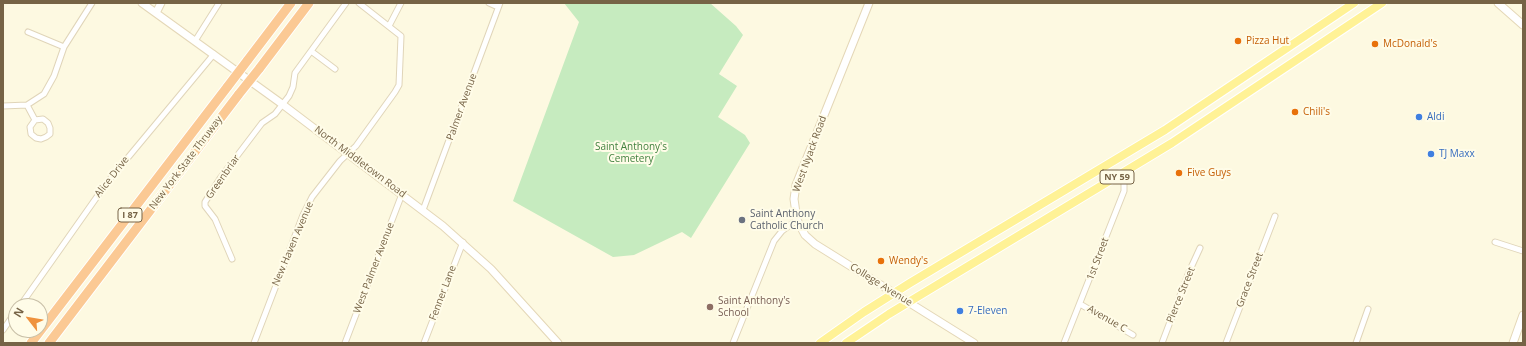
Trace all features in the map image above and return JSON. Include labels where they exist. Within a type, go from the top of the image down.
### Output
[{"type":"highway","name":"New York State Thruway","points":[[31,343],[291,3]]},
{"type":"highway","name":"New York State Thruway","points":[[49,343],[309,3]]},
{"type":"main road","name":"NY 59","points":[[820,343],[894,293],[1140,146],[1354,3]]},
{"type":"main road","name":"NY 59","points":[[846,343],[908,302],[1172,143],[1382,3]]},
{"type":"street","points":[[3,106],[27,105],[44,94],[54,76],[64,47],[92,3]]},
{"type":"street","name":"North Middletown Road","points":[[142,3],[282,104],[463,242],[491,269],[558,343]]},
{"type":"street","points":[[156,14],[161,3]]},
{"type":"street","points":[[195,41],[220,3]]},
{"type":"street","points":[[282,104],[291,91],[295,73],[346,3]]},
{"type":"street","name":"New Haven Avenue","points":[[254,343],[303,215],[312,197],[332,170],[361,140],[399,85],[402,40],[398,32],[359,3]]},
{"type":"street","points":[[389,26],[401,3]]},
{"type":"street","points":[[490,3],[499,5]]},
{"type":"street","name":"West Nyack Road","points":[[796,220],[794,199],[796,185],[869,3]]},
{"type":"street","points":[[1498,3],[1523,26]]},
{"type":"street","name":"Palmer Avenue","points":[[423,210],[499,5]]},
{"type":"street","points":[[28,32],[64,47]]},
{"type":"street","points":[[311,51],[335,69]]},
{"type":"street","name":"Alice Drive","points":[[26,298],[106,184],[214,54]]},
{"type":"street","name":"Greenbriar","points":[[232,258],[215,219],[205,206],[205,202],[221,177],[262,123],[275,114],[282,104]]},
{"type":"street","points":[[27,105],[35,120]]},
{"type":"street","name":"1st Street","points":[[1064,343],[1124,191],[1124,183],[1121,174]]},
{"type":"street","name":"West Palmer Avenue","points":[[345,343],[402,194]]},
{"type":"street","name":"Grace Street","points":[[1226,343],[1275,216]]},
{"type":"street","points":[[733,343],[774,241],[782,231],[796,220]]},
{"type":"street","name":"College Avenue","points":[[796,220],[801,230],[815,244],[974,343]]},
{"type":"street","name":"Fenner Lane","points":[[424,343],[463,242]]},
{"type":"street","points":[[1495,242],[1523,251]]},
{"type":"street","name":"Pierce Street","points":[[1162,343],[1189,272],[1200,248]]},
{"type":"street","name":"Avenue C","points":[[1080,304],[1133,335]]},
{"type":"street","points":[[1356,343],[1368,309]]},
{"type":"street","points":[[1513,343],[1523,315]]},
{"type":"green space","name":"Saint Anthony's Cemetery","points":[[564,3],[710,3],[736,26],[743,35],[719,74],[737,86],[718,117],[745,135],[750,143],[691,238],[682,232],[634,255],[613,257],[513,201],[579,22]]},
{"type":"place","name":"Pizza Hut","points":[[1238,41]]},
{"type":"place","name":"McDonald's","points":[[1375,44]]},
{"type":"place","name":"Chili's","points":[[1295,112]]},
{"type":"place","name":"Aldi","points":[[1419,117]]},
{"type":"place","name":"TJ Maxx","points":[[1431,154]]},
{"type":"place","name":"Five Guys","points":[[1179,173]]},
{"type":"place","name":"Saint Anthony Catholic Church","points":[[742,220]]},
{"type":"place","name":"Wendy's","points":[[881,261]]},
{"type":"place","name":"Saint Anthony's School","points":[[710,307]]},
{"type":"place","name":"7-Eleven","points":[[960,311]]}]
